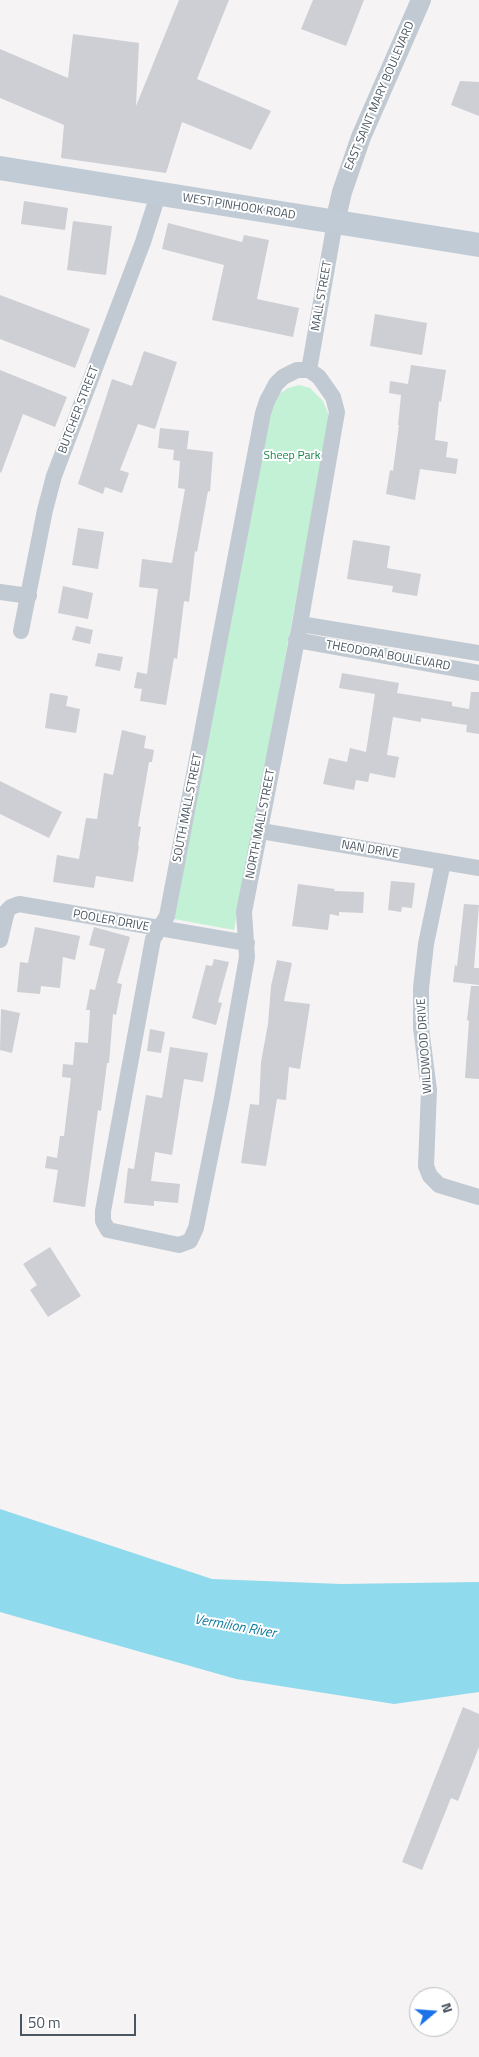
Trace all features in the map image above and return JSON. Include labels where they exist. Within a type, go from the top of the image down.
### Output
[{"type":"main road","name":"WEST PINHOOK ROAD","points":[[1,170],[479,245]]},
{"type":"street","name":"EAST SAINT MARY BOULEVARD","points":[[336,222],[342,192],[361,137],[421,0]]},
{"type":"street","name":"BUTCHER STREET","points":[[22,631],[45,510],[54,476],[143,242],[158,195]]},
{"type":"street","name":"MALL STREET","points":[[309,370],[336,222]]},
{"type":"street","name":"SOUTH MALL STREET","points":[[144,1239],[108,1230],[102,1218],[153,939],[167,916],[263,413],[270,393],[283,378],[298,370],[309,370]]},
{"type":"street","name":"NORTH MALL STREET","points":[[144,1239],[184,1244],[190,1241],[196,1228],[246,967],[247,943],[244,912],[261,831],[338,412],[337,405],[324,382],[309,370]]},
{"type":"street","points":[[0,592],[29,596]]},
{"type":"street","name":"THEODORA BOULEVARD","points":[[298,632],[479,653]]},
{"type":"street","name":"THEODORA BOULEVARD","points":[[298,632],[479,673]]},
{"type":"street","name":"NAN DRIVE","points":[[261,831],[479,868]]},
{"type":"street","name":"WILDWOOD DRIVE","points":[[443,862],[426,944],[421,988],[421,1028],[429,1090],[426,1166],[430,1176],[440,1185],[479,1197]]},
{"type":"street","name":"POOLER DRIVE","points":[[0,940],[7,911],[11,906],[19,904],[158,930],[247,943]]},
{"type":"green space","name":"Sheep Park","points":[[299,385],[310,388],[323,401],[328,413],[328,429],[234,930],[174,919],[269,412],[278,395],[288,388]]},
{"type":"water","name":"Vermilion River","points":[[0,1509],[212,1579],[341,1584],[479,1582],[479,1692],[394,1704],[236,1679],[0,1612]]},
{"type":"building","points":[[179,0],[229,0],[197,79],[271,111],[251,150],[182,122],[166,173],[61,158],[64,125],[0,98],[0,49],[68,78],[73,34],[139,43],[136,106]]},
{"type":"building","points":[[313,0],[364,0],[346,46],[301,29]]},
{"type":"building","points":[[460,81],[479,82],[479,116],[451,105]]},
{"type":"building","points":[[24,201],[68,208],[65,230],[21,224]]},
{"type":"building","points":[[73,221],[112,226],[106,275],[67,270]]},
{"type":"building","points":[[168,223],[242,242],[244,235],[269,240],[257,299],[299,308],[293,337],[212,320],[224,265],[162,249]]},
{"type":"building","points":[[0,295],[90,329],[75,368],[0,339]]},
{"type":"building","points":[[375,314],[427,323],[422,355],[370,346]]},
{"type":"building","points":[[144,351],[177,362],[155,429],[138,424],[120,470],[129,473],[122,493],[105,487],[103,494],[78,484],[112,379],[132,386]]},
{"type":"building","points":[[411,365],[446,370],[441,402],[439,401],[435,440],[448,442],[446,457],[458,459],[456,474],[420,469],[415,500],[386,494],[390,470],[393,471],[401,395],[389,393],[390,381],[408,384]]},
{"type":"building","points":[[0,370],[67,397],[55,427],[23,414],[1,473],[0,472]]},
{"type":"building","points":[[160,428],[189,431],[187,449],[213,452],[210,492],[208,491],[197,552],[195,551],[189,602],[184,601],[177,659],[174,658],[166,705],[140,701],[142,689],[134,688],[137,672],[147,674],[158,589],[139,587],[142,559],[172,563],[185,489],[178,488],[180,461],[173,460],[174,450],[158,448]]},
{"type":"building","points":[[78,528],[104,532],[98,569],[72,565]]},
{"type":"building","points":[[353,540],[390,546],[387,568],[421,574],[417,596],[392,592],[393,586],[347,579]]},
{"type":"building","points":[[63,586],[93,593],[88,619],[58,613]]},
{"type":"building","points":[[76,626],[93,630],[90,644],[72,640]]},
{"type":"building","points":[[98,653],[123,657],[120,671],[95,666]]},
{"type":"building","points":[[342,673],[399,683],[397,693],[452,702],[452,706],[469,709],[471,692],[479,692],[479,734],[466,732],[467,725],[421,718],[421,722],[393,717],[387,755],[399,757],[395,778],[370,773],[368,782],[356,780],[354,790],[323,784],[329,758],[347,762],[350,748],[366,752],[375,694],[339,688]]},
{"type":"building","points":[[50,693],[68,696],[66,706],[80,709],[76,733],[45,728]]},
{"type":"building","points":[[122,730],[146,736],[144,748],[154,750],[152,762],[149,762],[138,826],[141,827],[133,882],[96,876],[94,888],[53,882],[57,855],[79,859],[86,818],[97,819],[104,773],[113,775]]},
{"type":"building","points":[[0,781],[62,812],[49,838],[0,814]]},
{"type":"building","points":[[391,881],[415,883],[412,908],[402,907],[401,912],[388,910]]},
{"type":"building","points":[[298,884],[335,889],[334,891],[364,892],[363,913],[339,912],[339,916],[330,914],[328,930],[292,926]]},
{"type":"building","points":[[464,904],[479,905],[474,968],[479,968],[479,985],[453,982],[455,965],[457,966]]},
{"type":"building","points":[[35,927],[80,936],[75,960],[63,957],[60,988],[41,986],[40,994],[17,992],[20,962],[28,963]]},
{"type":"building","points":[[94,927],[130,937],[117,983],[122,984],[116,1015],[113,1014],[109,1063],[107,1063],[101,1111],[98,1110],[85,1207],[53,1202],[58,1170],[45,1168],[47,1156],[57,1158],[60,1136],[64,1136],[71,1078],[62,1077],[63,1064],[73,1065],[75,1042],[88,1043],[90,1010],[86,1010],[90,989],[95,990],[105,949],[89,945]]},
{"type":"building","points":[[214,959],[229,962],[218,1002],[222,1003],[216,1025],[192,1018],[206,965],[212,966]]},
{"type":"building","points":[[277,960],[292,963],[284,1001],[310,1004],[300,1069],[289,1067],[286,1100],[277,1099],[266,1166],[241,1163],[250,1104],[259,1105],[261,1062],[268,1024],[271,986]]},
{"type":"building","points":[[471,986],[479,986],[479,1079],[465,1078],[469,1021],[467,1020]]},
{"type":"building","points":[[1,1009],[20,1013],[12,1053],[0,1050]]},
{"type":"building","points":[[150,1029],[165,1032],[161,1053],[147,1051]]},
{"type":"building","points":[[170,1047],[208,1053],[203,1082],[184,1079],[172,1155],[155,1152],[151,1181],[180,1184],[178,1203],[154,1201],[154,1206],[124,1203],[128,1168],[134,1169],[146,1095],[162,1098]]},
{"type":"building","points":[[50,1247],[81,1296],[48,1317],[30,1290],[37,1285],[23,1264]]},
{"type":"building","points":[[463,1707],[479,1714],[479,1747],[458,1801],[451,1798],[422,1870],[402,1862]]}]
